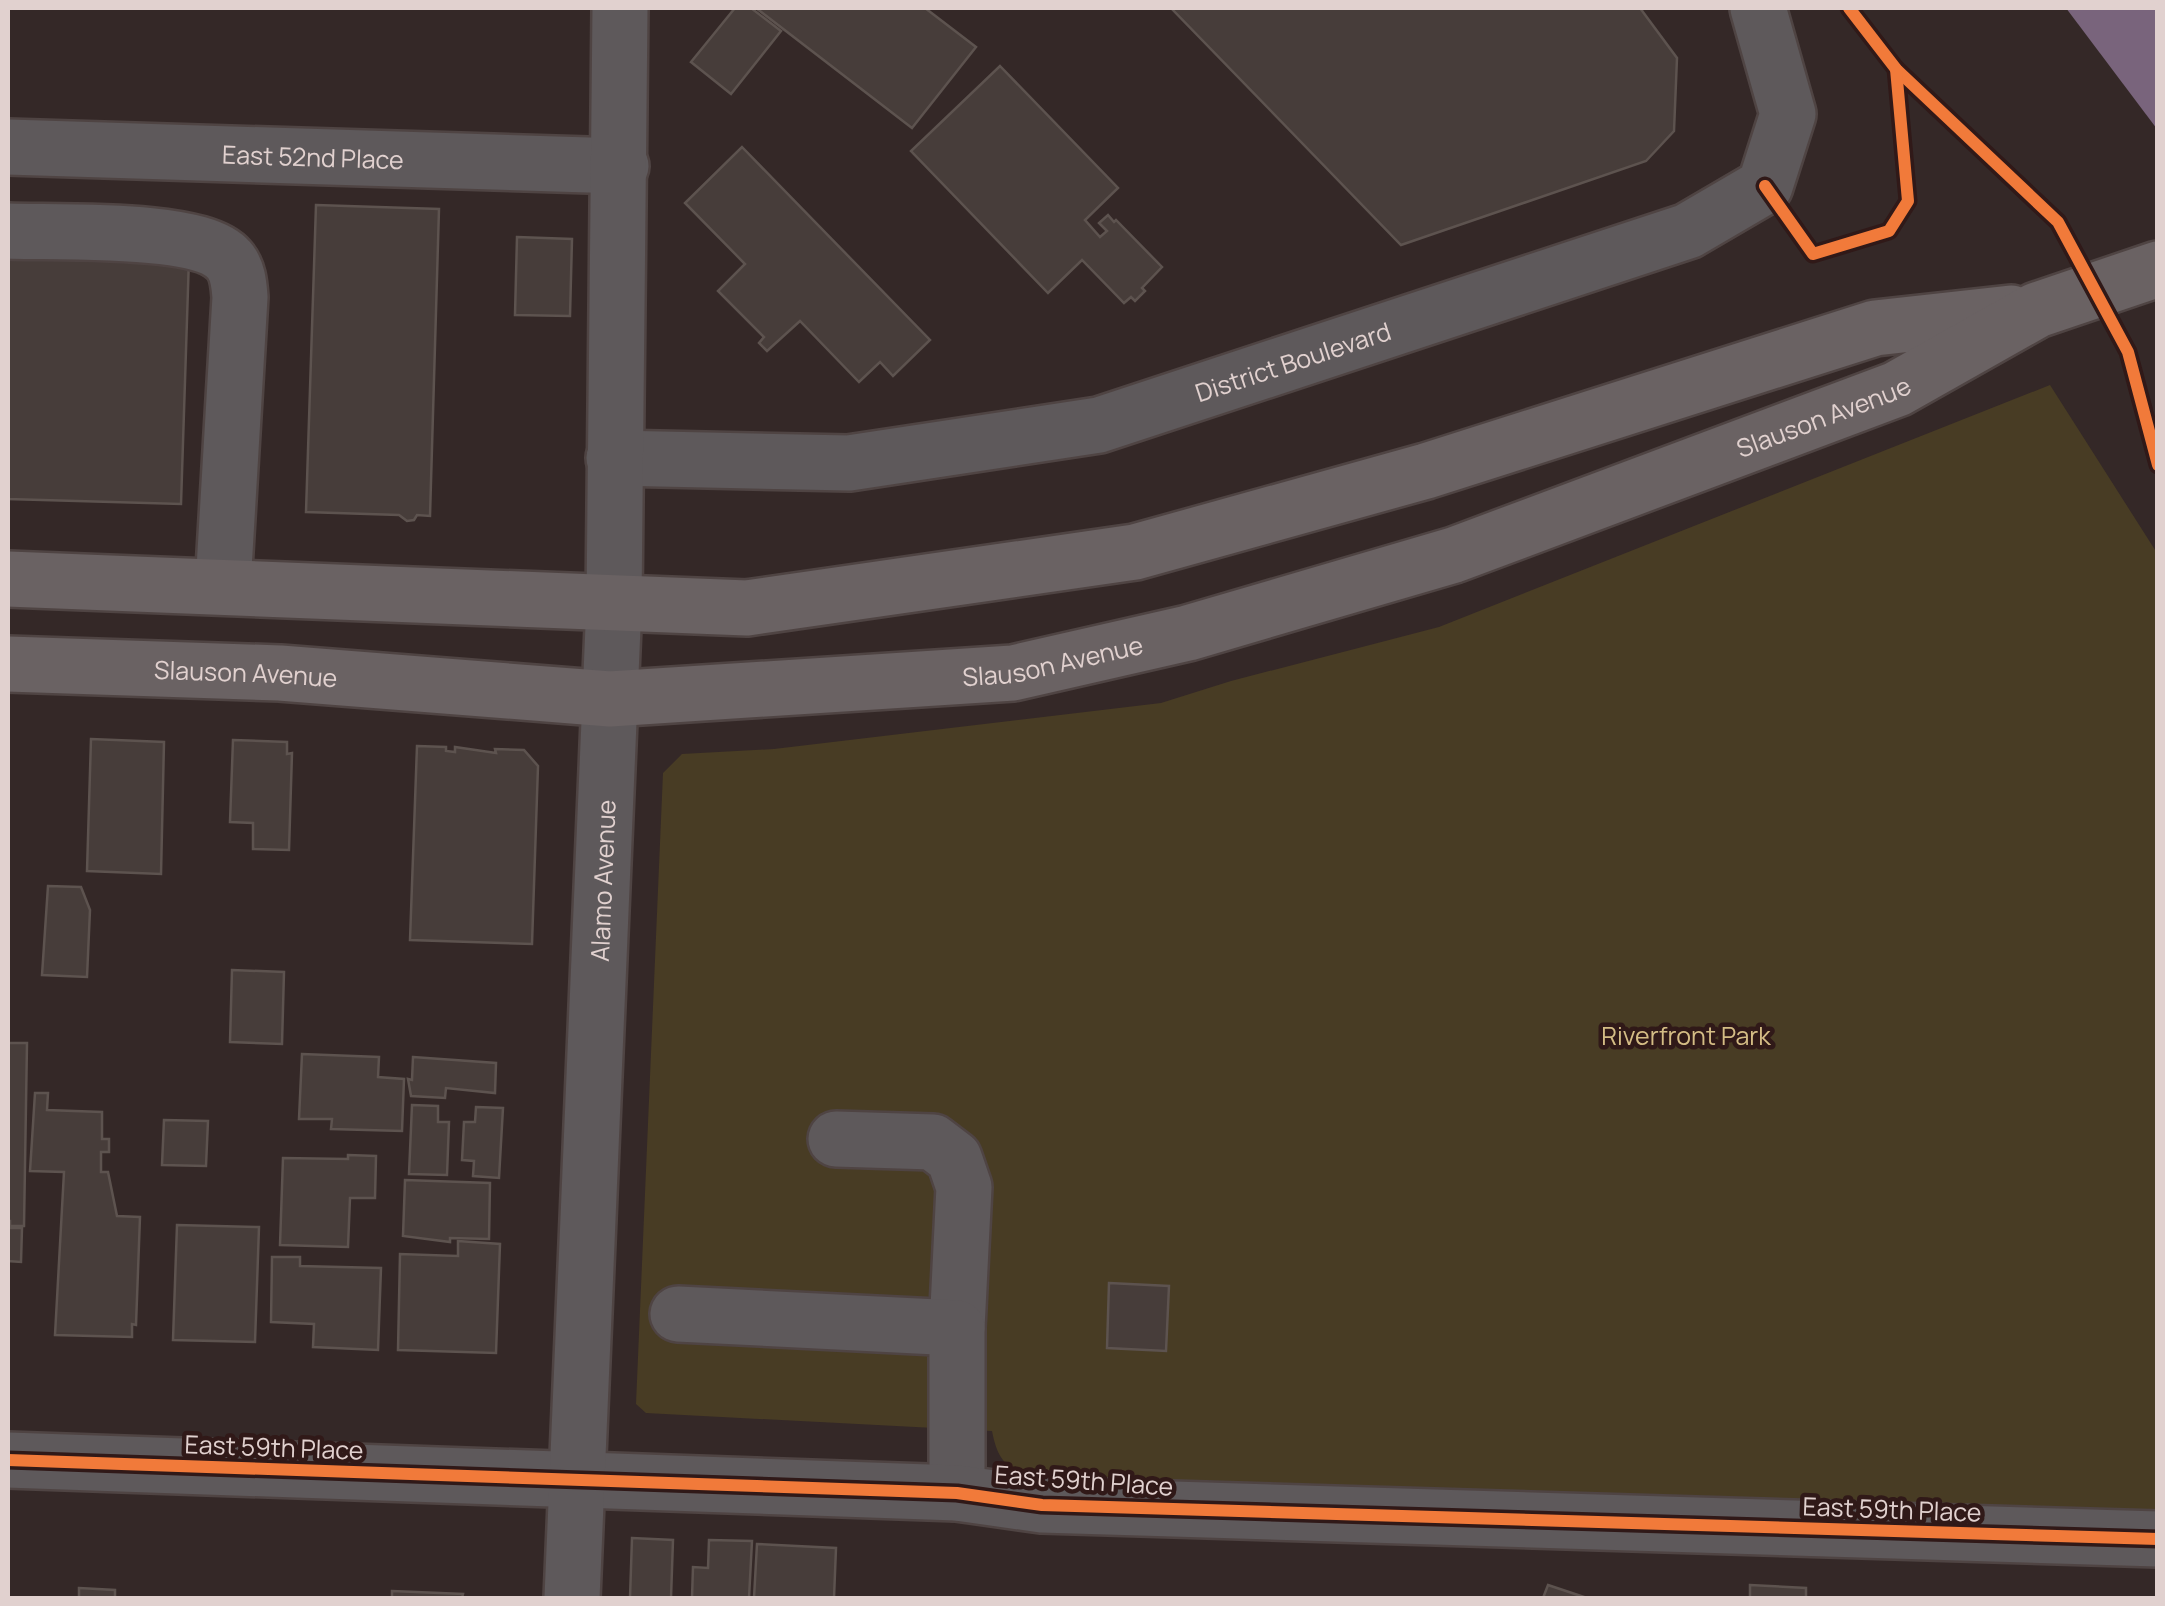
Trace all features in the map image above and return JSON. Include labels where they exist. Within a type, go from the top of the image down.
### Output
[{"type":"main road","name":"Slauson Avenue","points":[[8,664],[280,673],[610,700],[1012,673],[1188,632],[1454,555],[1897,388],[2037,310],[2158,269]]},
{"type":"main road","name":"Slauson Avenue","points":[[8,579],[747,608],[1135,552],[1426,471],[1875,328],[2037,310]]},
{"type":"street","name":"Alamo Avenue","points":[[572,1598],[614,603],[620,8]]},
{"type":"street","name":"District Boulevard","points":[[614,458],[849,463],[1099,425],[1688,231],[1765,186],[1788,114],[1758,8]]},
{"type":"street","name":"East 52nd Place","points":[[8,147],[621,166]]},
{"type":"street","points":[[8,231],[170,237],[208,247],[230,260],[238,277],[240,296],[223,586]]},
{"type":"street","points":[[836,1139],[933,1142],[954,1158],[964,1186],[957,1328],[957,1493]]},
{"type":"street","points":[[678,1314],[957,1328]]},
{"type":"street","name":"East 59th Place","points":[[8,1460],[957,1493],[1042,1505],[2158,1539]]},
{"type":"green space","name":"Riverfront Park","points":[[2050,385],[2157,553],[2157,1521],[1035,1480],[1005,1463],[992,1431],[646,1413],[636,1404],[663,773],[682,754],[774,749],[1161,703],[1439,627]]},
{"type":"shaded area","points":[[2066,8],[2157,8],[2157,129]]},
{"type":"building","points":[[735,8],[751,8],[781,31],[731,94],[691,62]]},
{"type":"building","points":[[756,8],[925,8],[976,47],[912,128]]},
{"type":"building","points":[[1171,8],[1640,8],[1677,58],[1674,131],[1646,161],[1401,245]]},
{"type":"building","points":[[1000,66],[1118,188],[1085,220],[1100,237],[1107,231],[1099,223],[1108,215],[1162,267],[1135,301],[1131,297],[1124,303],[1082,260],[1048,293],[911,151]]},
{"type":"building","points":[[742,147],[930,340],[893,376],[880,362],[859,382],[800,321],[767,351],[759,343],[764,337],[718,291],[745,264],[685,203]]},
{"type":"building","points":[[316,205],[439,209],[430,516],[417,515],[407,521],[399,515],[306,512]]},
{"type":"building","points":[[517,237],[572,239],[570,316],[515,315]]},
{"type":"building","points":[[8,252],[189,258],[181,504],[8,499]]},
{"type":"building","points":[[91,739],[164,742],[161,874],[87,871]]},
{"type":"building","points":[[233,740],[287,742],[287,754],[292,753],[289,850],[253,849],[253,823],[230,822]]},
{"type":"building","points":[[417,746],[446,747],[446,751],[455,752],[455,747],[496,753],[495,749],[524,750],[538,766],[532,944],[410,940]]},
{"type":"building","points":[[48,886],[81,887],[90,910],[87,977],[42,975]]},
{"type":"building","points":[[232,970],[284,972],[282,1044],[230,1042]]},
{"type":"building","points":[[8,1043],[27,1043],[24,1226],[10,1226],[8,1221]]},
{"type":"building","points":[[302,1054],[379,1057],[378,1077],[404,1079],[402,1131],[331,1129],[332,1119],[299,1119]]},
{"type":"building","points":[[413,1057],[496,1063],[495,1093],[446,1088],[445,1098],[411,1096],[408,1079],[412,1080]]},
{"type":"building","points":[[35,1093],[48,1093],[47,1110],[102,1112],[102,1139],[109,1139],[109,1152],[101,1152],[101,1172],[108,1172],[117,1216],[140,1217],[136,1325],[132,1324],[132,1337],[55,1335],[64,1172],[30,1171]]},
{"type":"building","points":[[412,1105],[438,1106],[438,1122],[449,1122],[447,1175],[409,1174]]},
{"type":"building","points":[[476,1107],[503,1108],[499,1178],[473,1176],[474,1161],[462,1160],[464,1122],[475,1122]]},
{"type":"building","points":[[164,1120],[208,1121],[206,1166],[162,1165]]},
{"type":"building","points":[[348,1155],[376,1156],[375,1198],[350,1198],[348,1247],[280,1245],[283,1158],[348,1159]]},
{"type":"building","points":[[405,1180],[490,1183],[489,1239],[450,1238],[450,1242],[403,1236]]},
{"type":"building","points":[[177,1225],[259,1227],[255,1342],[173,1340]]},
{"type":"building","points":[[8,1228],[22,1228],[21,1262],[8,1261]]},
{"type":"building","points":[[458,1241],[500,1244],[496,1353],[398,1350],[400,1254],[458,1256]]},
{"type":"building","points":[[272,1257],[300,1257],[300,1266],[381,1268],[378,1350],[313,1347],[314,1324],[271,1322]]},
{"type":"building","points":[[1109,1283],[1169,1286],[1166,1351],[1107,1348]]},
{"type":"building","points":[[632,1538],[673,1540],[671,1598],[630,1598]]},
{"type":"building","points":[[709,1540],[752,1541],[749,1598],[692,1598],[693,1567],[708,1568]]},
{"type":"building","points":[[757,1544],[836,1548],[834,1598],[754,1598]]},
{"type":"building","points":[[1548,1585],[1587,1598],[1543,1598]]},
{"type":"building","points":[[1750,1585],[1806,1588],[1806,1598],[1750,1598]]},
{"type":"building","points":[[79,1588],[115,1590],[115,1598],[79,1598]]},
{"type":"building","points":[[392,1591],[463,1594],[462,1598],[392,1598]]},
{"type":"cycle path","points":[[1849,8],[1896,69],[2058,222],[2128,352],[2158,465]]},
{"type":"cycle path","points":[[1765,186],[1813,254],[1889,231],[1908,201],[1896,69]]},
{"type":"cycle path","points":[[8,1460],[957,1493],[1042,1505],[2158,1539]]}]
